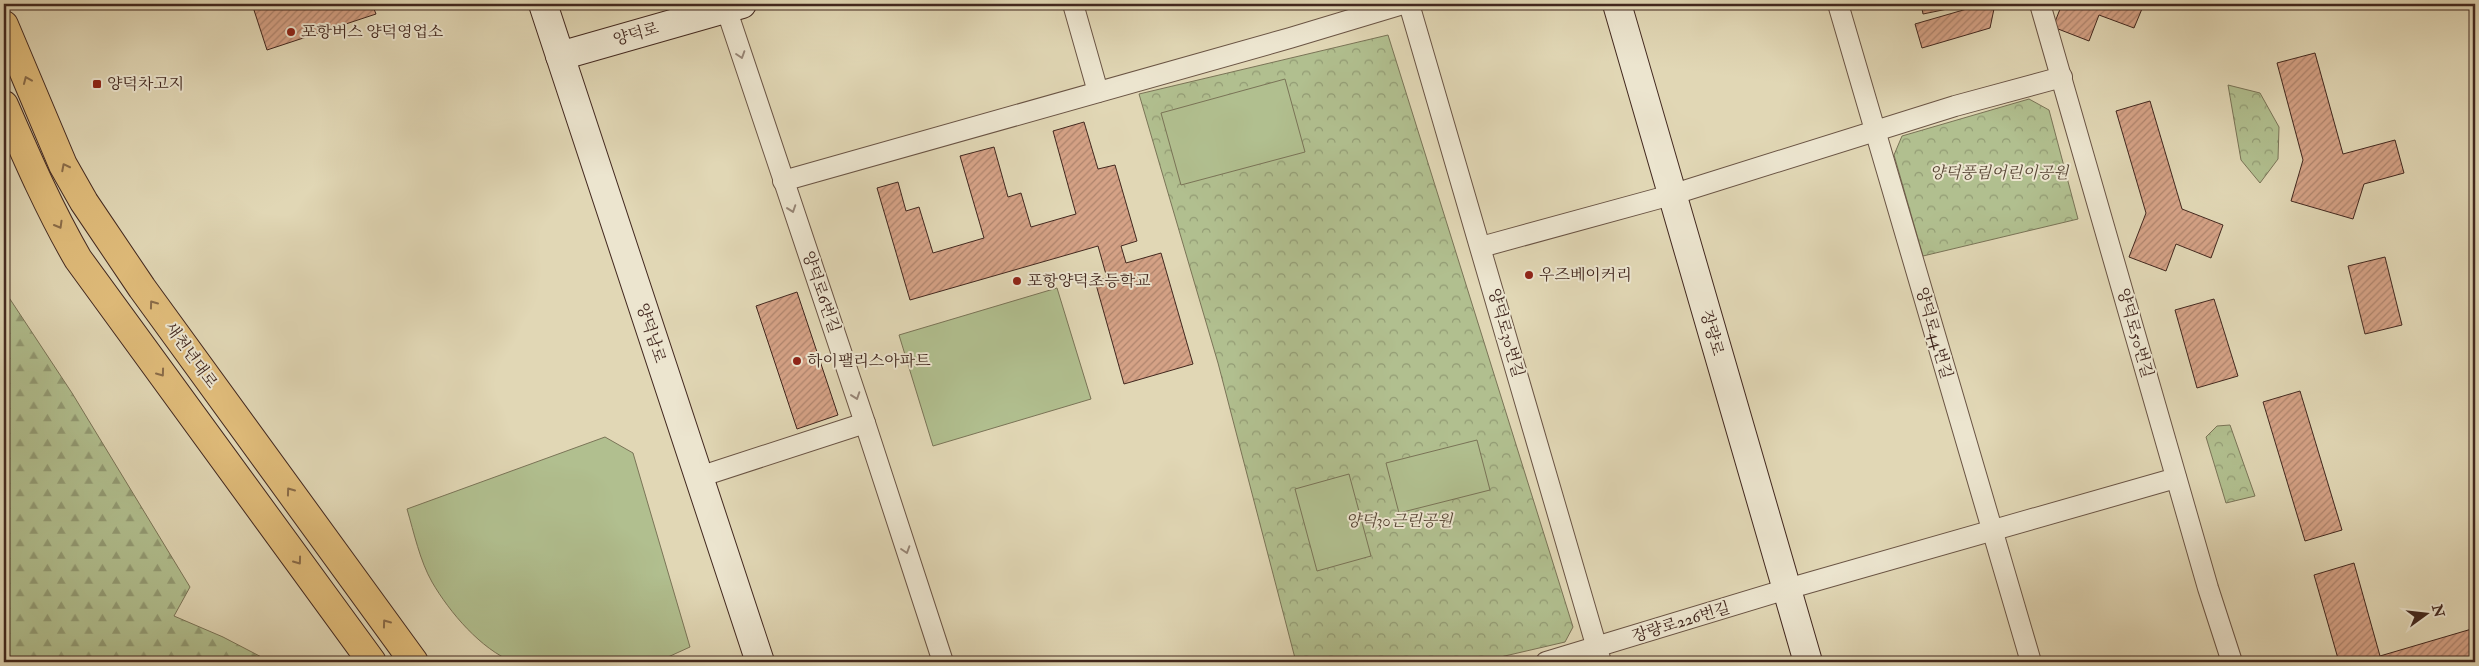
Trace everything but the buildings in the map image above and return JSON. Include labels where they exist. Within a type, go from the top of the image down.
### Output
[{"type":"main road","name":"새천년대로","points":[[4,25],[63,165],[110,244],[414,662]]},
{"type":"main road","points":[[4,105],[35,177],[78,259],[372,662]]},
{"type":"street","name":"양덕남로","points":[[543,4],[760,662]]},
{"type":"street","points":[[1073,4],[1098,92]]},
{"type":"street","points":[[783,181],[1290,38],[1402,4]]},
{"type":"street","name":"양덕로30번길","points":[[1408,4],[1481,247],[1599,655]]},
{"type":"street","name":"장량로","points":[[1617,4],[1808,662]]},
{"type":"street","name":"양덕로44번길","points":[[1838,4],[2031,662]]},
{"type":"street","name":"양덕로50번길","points":[[2040,4],[2208,588],[2232,662]]},
{"type":"street","name":"양덕로","points":[[560,56],[734,6]]},
{"type":"street","name":"양덕로6번길","points":[[734,6],[783,181],[865,423],[942,662]]},
{"type":"street","points":[[1481,247],[1671,195],[1875,131],[2062,77]]},
{"type":"street","points":[[699,477],[865,423]]},
{"type":"street","name":"장량로226번길","points":[[1546,662],[1599,655],[1787,588],[2176,478]]},
{"type":"green space","name":"양덕30근린공원","points":[[1388,35],[1573,627],[1565,642],[1479,662],[1296,662],[1218,363],[1139,94]]},
{"type":"green space","points":[[1285,79],[1305,152],[1181,185],[1161,113]]},
{"type":"green space","points":[[2228,85],[2260,93],[2279,127],[2278,159],[2260,183],[2241,160]]},
{"type":"green space","name":"양덕풍림어린이공원","points":[[2029,99],[2049,110],[2078,219],[1923,256],[1894,155],[1902,136]]},
{"type":"green space","points":[[1057,288],[1091,399],[933,446],[899,335]]},
{"type":"green space","points":[[4,290],[72,393],[190,587],[174,616],[223,637],[271,662],[4,662]]},
{"type":"green space","points":[[2230,425],[2255,496],[2226,503],[2206,437],[2217,426]]},
{"type":"green space","points":[[605,437],[633,453],[690,647],[657,662],[513,662],[489,648],[467,629],[439,594],[424,565],[407,509]]},
{"type":"green space","points":[[1477,440],[1490,490],[1399,513],[1386,463]]},
{"type":"green space","points":[[1349,474],[1371,556],[1317,571],[1295,489]]},
{"type":"place","name":"포항버스 양덕영업소","points":[[291,32]]},
{"type":"place","name":"양덕차고지","points":[[97,84]]},
{"type":"place","name":"우즈베이커리","points":[[1529,275]]},
{"type":"place","name":"포항양덕초등학교","points":[[1017,281]]},
{"type":"place","name":"하이팰리스아파트","points":[[797,361]]}]
